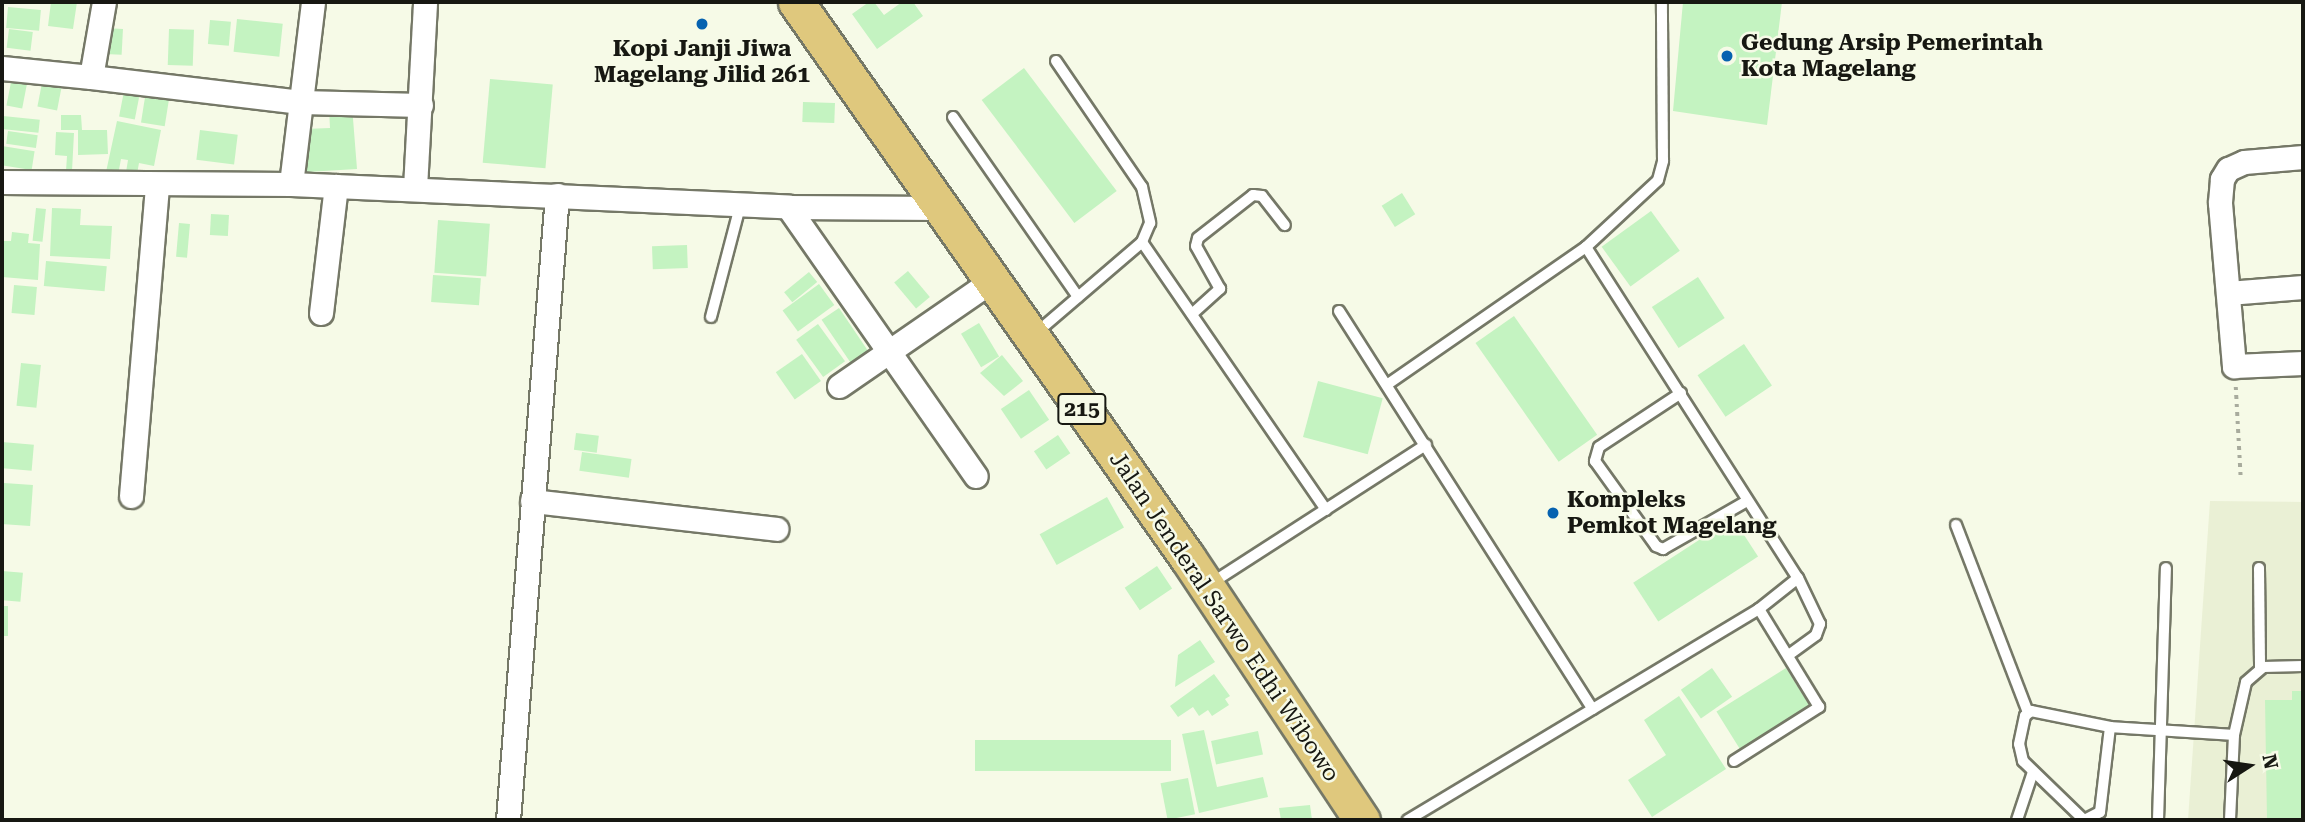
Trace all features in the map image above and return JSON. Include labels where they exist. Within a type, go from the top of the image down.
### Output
[{"type":"main road","name":"Jalan Jenderal Sarwo Edhi Wibowo","points":[[796,2],[1207,586],[1362,820]]},
{"type":"street","points":[[91,77],[104,2]]},
{"type":"street","points":[[291,184],[313,2]]},
{"type":"street","points":[[415,188],[425,2]]},
{"type":"street","points":[[2,68],[301,103],[421,105]]},
{"type":"street","points":[[2303,157],[2244,162],[2228,169],[2222,178],[2234,366],[2303,363]]},
{"type":"street","points":[[2,182],[291,184],[788,207],[940,208]]},
{"type":"street","points":[[131,496],[157,184]]},
{"type":"street","points":[[321,313],[336,186]]},
{"type":"street","points":[[508,820],[557,195]]},
{"type":"street","points":[[788,207],[887,353],[976,476]]},
{"type":"street","points":[[839,386],[992,281]]},
{"type":"street","points":[[2228,293],[2303,287]]},
{"type":"street","points":[[533,501],[776,529]]},
{"type":"lane","points":[[1388,384],[1586,247],[1658,180],[1663,162],[1662,2]]},
{"type":"lane","points":[[1031,337],[1142,242],[1150,223],[1142,187],[1056,61]]},
{"type":"lane","points":[[953,117],[1078,297]]},
{"type":"lane","points":[[1192,314],[1220,289],[1196,246],[1198,238],[1257,194],[1285,225]]},
{"type":"lane","points":[[710,317],[741,203]]},
{"type":"lane","points":[[1142,242],[1326,510]]},
{"type":"lane","points":[[1586,247],[1798,578],[1820,624],[1816,635],[1790,653]]},
{"type":"lane","points":[[1339,311],[1593,709]]},
{"type":"lane","points":[[1681,393],[1599,447],[1595,461],[1656,546],[1663,549],[1747,501]]},
{"type":"lane","points":[[1207,586],[1426,445]]},
{"type":"lane","points":[[1956,525],[2028,713],[2019,750],[2033,772],[2082,818],[2097,818],[2110,727]]},
{"type":"lane","points":[[2158,820],[2165,728],[2165,568]]},
{"type":"lane","points":[[2259,568],[2260,668]]},
{"type":"lane","points":[[1408,820],[1759,609],[1798,578]]},
{"type":"lane","points":[[1734,761],[1818,710],[1817,699],[1790,653],[1759,609]]},
{"type":"lane","points":[[2230,820],[2234,735],[2246,682],[2260,668],[2303,666]]},
{"type":"lane","points":[[2028,713],[2036,710],[2110,727],[2165,728],[2234,735]]},
{"type":"lane","points":[[2017,820],[2033,772]]},
{"type":"path","points":[[2234,366],[2241,479]]},
{"type":"shaded area","points":[[2210,501],[2303,502],[2303,820],[2188,820]]},
{"type":"building","points":[[51,2],[77,2],[73,29],[48,26]]},
{"type":"building","points":[[869,2],[874,2],[884,15],[902,2],[913,2],[923,16],[877,49],[852,14]]},
{"type":"building","name":"Gedung Arsip Pemerintah Kota Magelang","points":[[1683,2],[1782,2],[1767,125],[1673,111]]},
{"type":"building","points":[[8,7],[41,10],[39,31],[6,28]]},
{"type":"building","points":[[237,19],[283,24],[279,57],[234,52]]},
{"type":"building","points":[[210,20],[231,22],[229,46],[208,44]]},
{"type":"building","points":[[106,28],[123,29],[122,55],[105,54]]},
{"type":"building","points":[[9,29],[33,32],[31,51],[7,48]]},
{"type":"building","points":[[169,29],[194,30],[193,66],[168,65]]},
{"type":"building","points":[[1024,68],[1117,191],[1074,223],[982,100]]},
{"type":"building","points":[[12,77],[28,80],[22,109],[6,105]]},
{"type":"building","points":[[490,79],[553,84],[545,168],[483,163]]},
{"type":"building","points":[[42,83],[62,87],[57,110],[37,107]]},
{"type":"building","points":[[125,86],[141,89],[135,119],[119,116]]},
{"type":"building","points":[[146,91],[170,95],[165,126],[141,123]]},
{"type":"building","points":[[803,102],[835,103],[834,123],[802,122]]},
{"type":"building","points":[[352,106],[357,169],[307,172],[304,129],[330,128],[329,108]]},
{"type":"building","points":[[61,115],[81,115],[82,130],[107,130],[108,154],[78,155],[78,130],[61,130]]},
{"type":"building","points":[[3,116],[40,120],[38,133],[2,129]]},
{"type":"building","points":[[117,121],[161,130],[154,166],[139,163],[137,174],[126,172],[128,160],[121,159],[118,175],[106,172]]},
{"type":"building","points":[[200,130],[238,135],[234,164],[196,160]]},
{"type":"building","points":[[8,131],[38,135],[36,148],[6,144]]},
{"type":"building","points":[[56,132],[74,133],[72,171],[66,171],[67,156],[55,155]]},
{"type":"building","points":[[2,146],[35,151],[32,170],[2,165]]},
{"type":"building","points":[[1402,193],[1415,214],[1395,227],[1382,206]]},
{"type":"building","points":[[36,208],[46,209],[42,242],[33,241]]},
{"type":"building","points":[[52,208],[81,209],[80,225],[112,226],[110,259],[50,256]]},
{"type":"building","points":[[1651,211],[1680,251],[1630,286],[1602,247]]},
{"type":"building","points":[[211,214],[229,215],[228,236],[210,235]]},
{"type":"building","points":[[438,220],[490,224],[486,276],[434,273]]},
{"type":"building","points":[[179,223],[190,224],[187,258],[176,257]]},
{"type":"building","points":[[12,232],[29,234],[28,243],[40,244],[38,280],[2,277],[4,241],[11,241]]},
{"type":"building","points":[[687,245],[688,268],[653,269],[652,246]]},
{"type":"building","points":[[46,261],[107,266],[105,291],[44,286]]},
{"type":"building","points":[[908,271],[930,297],[916,309],[894,283]]},
{"type":"building","points":[[809,272],[817,282],[792,302],[784,292]]},
{"type":"building","points":[[433,275],[481,278],[479,305],[431,302]]},
{"type":"building","points":[[1698,277],[1725,318],[1679,348],[1652,307]]},
{"type":"building","points":[[819,284],[834,305],[798,331],[783,310]]},
{"type":"building","points":[[14,285],[37,287],[34,315],[12,313]]},
{"type":"building","points":[[839,308],[870,354],[852,365],[822,320]]},
{"type":"building","points":[[1514,316],[1597,435],[1559,462],[1475,343]]},
{"type":"building","points":[[979,323],[999,356],[981,367],[961,334]]},
{"type":"building","points":[[818,324],[845,361],[823,377],[796,340]]},
{"type":"building","points":[[1744,344],[1772,385],[1726,417],[1698,375]]},
{"type":"building","points":[[802,354],[821,381],[795,399],[776,372]]},
{"type":"building","points":[[1002,355],[1023,381],[1004,396],[980,373]]},
{"type":"building","points":[[21,363],[41,365],[36,408],[17,406]]},
{"type":"building","points":[[1318,381],[1383,398],[1368,454],[1303,437]]},
{"type":"building","points":[[1029,390],[1049,420],[1021,439],[1001,409]]},
{"type":"building","points":[[576,433],[599,436],[597,453],[574,450]]},
{"type":"building","points":[[1058,435],[1070,453],[1046,469],[1034,451]]},
{"type":"building","points":[[2,442],[34,445],[32,471],[2,468]]},
{"type":"building","points":[[582,452],[632,459],[629,478],[579,471]]},
{"type":"building","points":[[4,483],[33,485],[30,526],[2,524]]},
{"type":"building","points":[[1107,497],[1124,528],[1057,565],[1040,534]]},
{"type":"building","points":[[1733,518],[1758,557],[1658,621],[1633,583]]},
{"type":"building","points":[[1157,566],[1172,588],[1140,610],[1125,588]]},
{"type":"building","points":[[2,571],[23,573],[20,602],[2,600]]},
{"type":"building","points":[[2,606],[8,606],[8,636],[2,636]]},
{"type":"building","points":[[1200,640],[1215,662],[1175,687],[1178,655]]},
{"type":"building","points":[[1712,668],[1732,697],[1701,718],[1681,690]]},
{"type":"building","points":[[1786,668],[1810,707],[1741,750],[1716,711]]},
{"type":"building","points":[[1214,674],[1230,696],[1225,699],[1229,705],[1212,716],[1208,710],[1199,716],[1193,707],[1178,717],[1170,706]]},
{"type":"building","points":[[2292,691],[2303,691],[2303,820],[2267,820],[2265,700],[2292,700]]},
{"type":"building","points":[[1679,696],[1726,769],[1652,817],[1628,780],[1666,755],[1644,720]]},
{"type":"building","points":[[1204,730],[1217,787],[1263,777],[1268,797],[1199,813],[1182,734]]},
{"type":"building","points":[[1258,731],[1263,754],[1216,764],[1211,741]]},
{"type":"building","points":[[975,740],[1171,740],[1171,771],[975,771]]},
{"type":"building","points":[[1188,778],[1195,814],[1168,820],[1161,783]]},
{"type":"building","points":[[1310,805],[1312,820],[1281,820],[1279,808]]},
{"type":"place","name":"Kopi Janji Jiwa Magelang Jilid 261","points":[[702,24]]},
{"type":"place","name":"Gedung Arsip Pemerintah Kota Magelang","points":[[1727,56]]},
{"type":"place","name":"Kompleks Pemkot Magelang","points":[[1553,513]]}]
